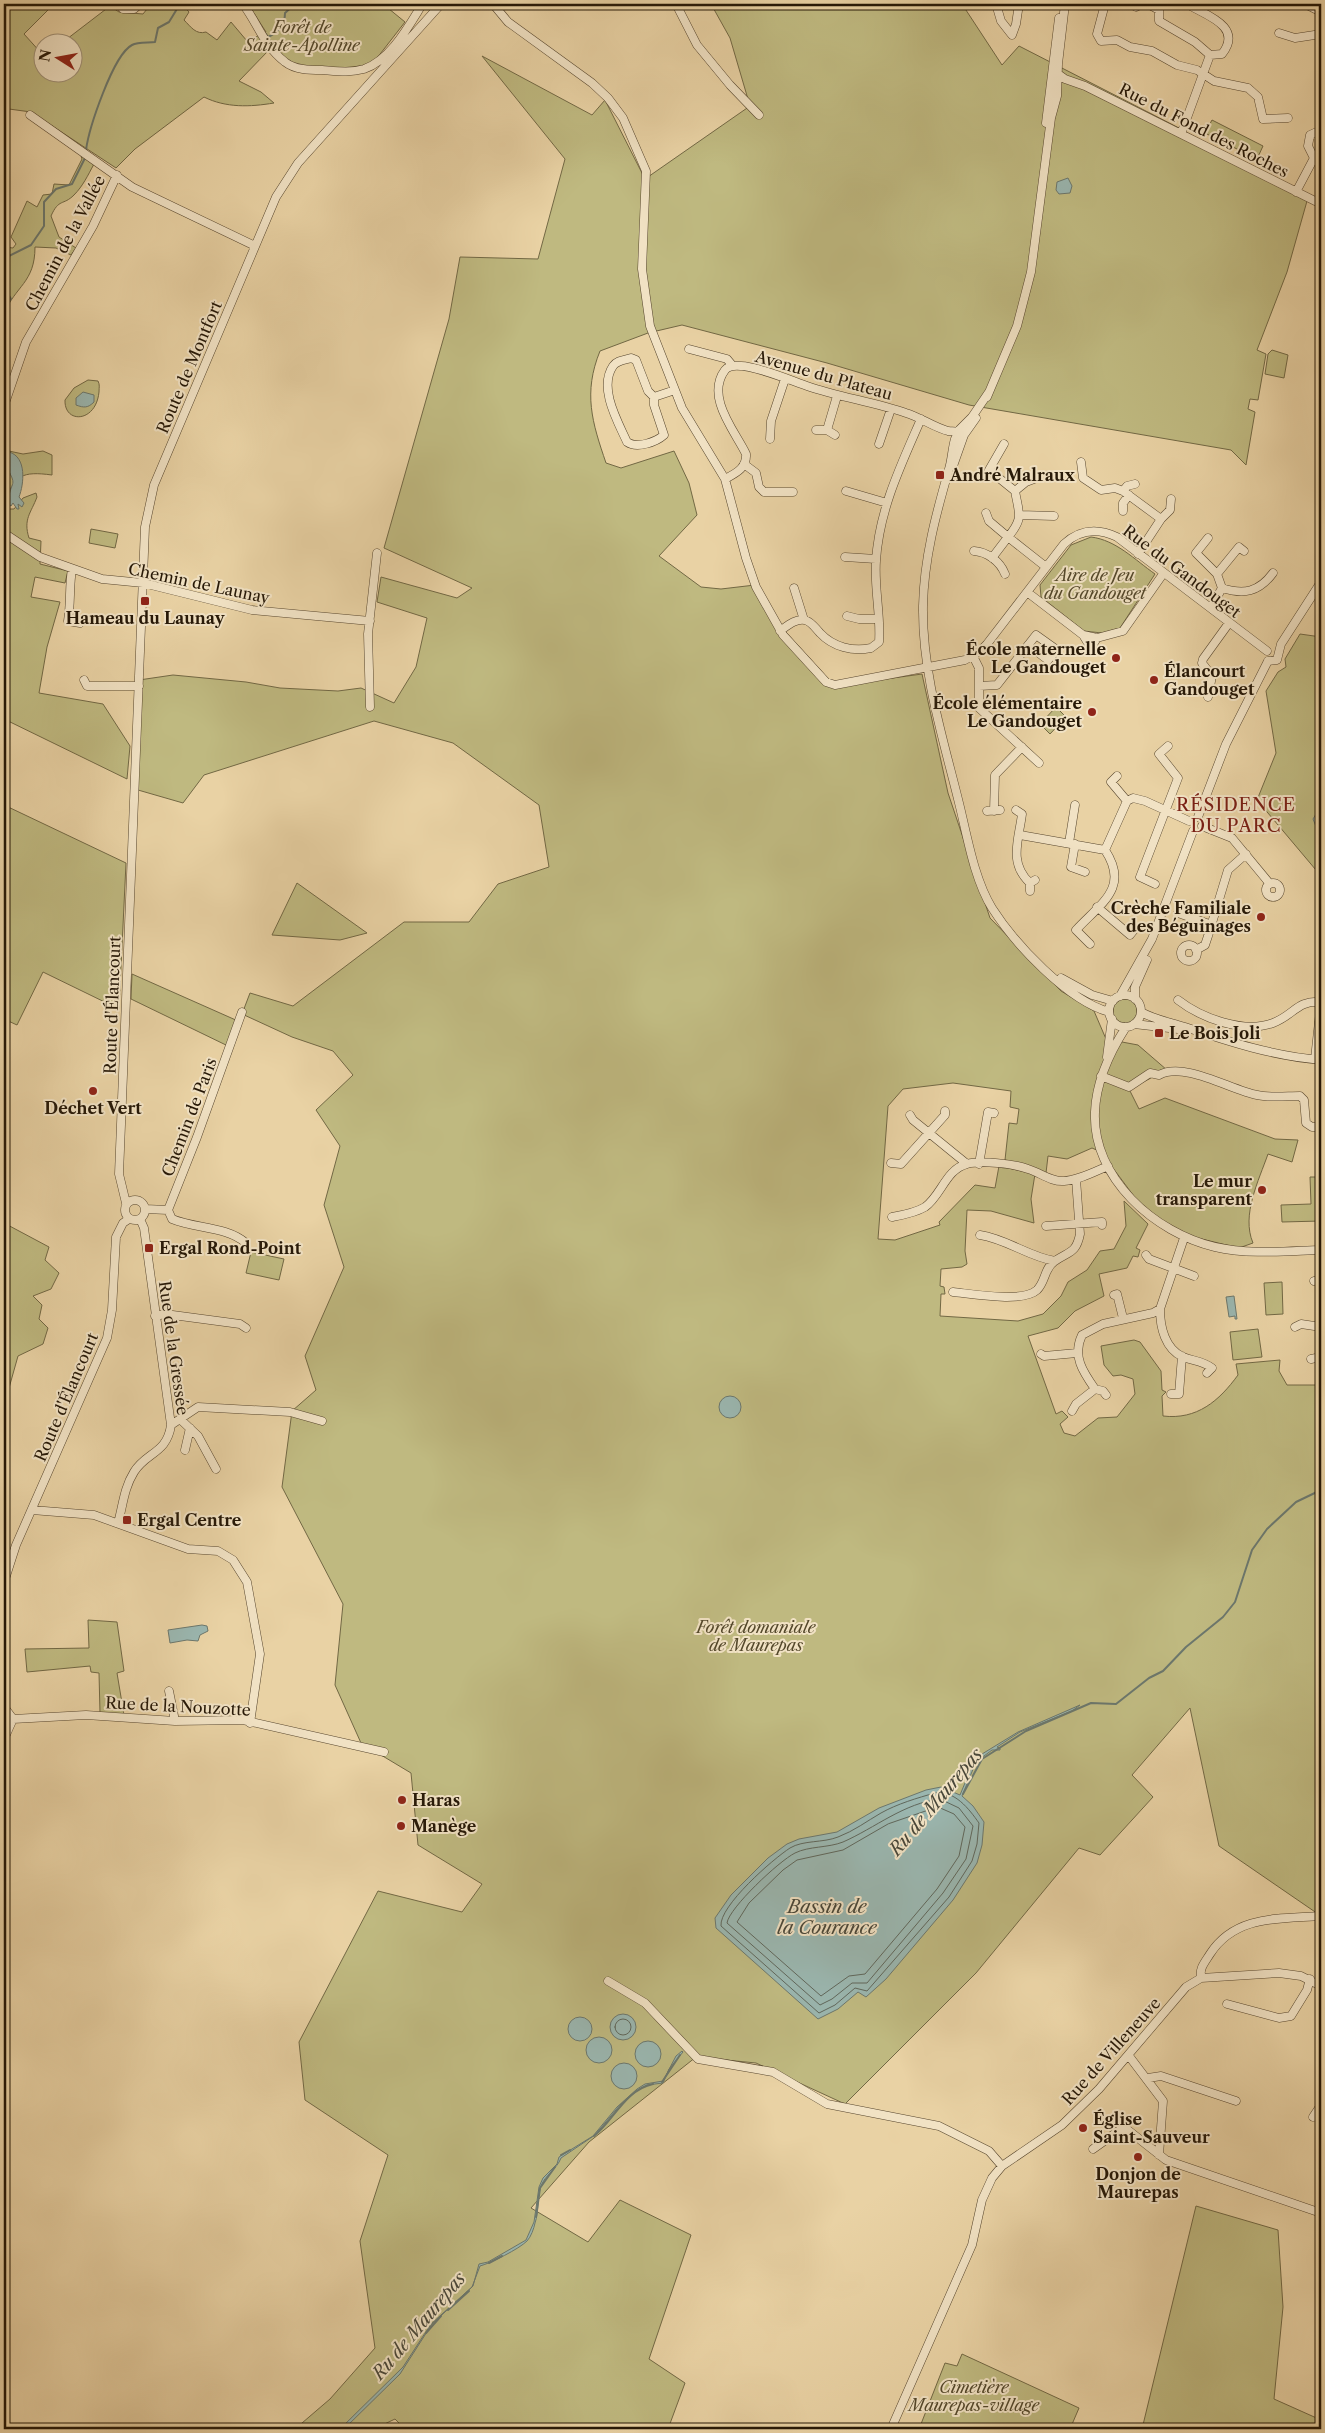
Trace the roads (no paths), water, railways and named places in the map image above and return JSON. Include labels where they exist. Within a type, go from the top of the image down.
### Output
[{"type":"street","points":[[118,4],[123,9],[134,9],[140,4]]},
{"type":"street","points":[[243,4],[270,48],[292,66],[319,70],[352,71],[363,69],[379,60],[393,46],[419,6],[432,14]]},
{"type":"street","name":"Route de Montfort","points":[[134,807],[145,527],[154,485],[276,197],[298,163],[441,4]]},
{"type":"street","points":[[493,4],[508,22],[592,82],[608,98],[623,118],[646,171],[642,269],[650,326],[682,408],[725,479],[746,558],[756,587],[780,631],[796,620],[804,620],[812,623],[820,634],[834,644],[849,649],[865,650],[879,642],[876,560],[879,528],[887,503],[921,419]]},
{"type":"street","points":[[676,4],[697,45],[730,85],[759,115]]},
{"type":"street","points":[[996,4],[1001,21],[1012,34],[1016,24],[1019,4]]},
{"type":"street","points":[[1042,185],[1046,114],[1061,4]]},
{"type":"street","points":[[1065,4],[1057,96],[1050,118],[1031,272],[1022,309],[1004,361],[981,410],[958,435],[929,543],[924,580],[923,625],[927,668],[930,688],[976,870],[991,906],[1012,934],[1049,975],[1086,1002],[1110,1016],[1118,1025],[1193,1030]]},
{"type":"street","points":[[1104,4],[1097,37],[1105,42],[1117,40],[1130,47],[1158,53],[1177,65],[1214,80],[1239,84],[1254,92],[1260,103],[1263,119],[1288,118]]},
{"type":"street","points":[[1131,4],[1136,7],[1142,4]]},
{"type":"street","points":[[1148,4],[1161,7],[1159,21],[1196,42],[1210,55],[1222,54],[1226,49],[1228,35],[1225,28],[1214,18],[1187,4]]},
{"type":"street","points":[[1305,4],[1321,12]]},
{"type":"street","points":[[1279,33],[1295,38],[1321,34]]},
{"type":"street","points":[[1181,134],[1210,55]]},
{"type":"street","points":[[1053,56],[1054,77],[1059,77]]},
{"type":"street","name":"Rue du Fond des Roches","points":[[1059,77],[1084,86],[1321,204]]},
{"type":"street","points":[[30,115],[132,187],[255,246]]},
{"type":"street","points":[[1296,192],[1314,158],[1308,146],[1308,140],[1313,132],[1321,130]]},
{"type":"street","name":"Chemin de la Vallée","points":[[4,406],[26,342],[93,226],[117,175]]},
{"type":"street","points":[[689,349],[727,359],[732,366]]},
{"type":"street","points":[[631,358],[636,360],[648,391],[654,397],[654,405],[664,435],[653,441],[630,445],[609,394],[610,376],[613,366],[619,361],[631,358]]},
{"type":"street","name":"Avenue du Plateau","points":[[744,464],[746,454],[722,411],[719,398],[721,378],[725,370],[732,366],[749,367],[837,396],[891,409],[921,419],[958,435]]},
{"type":"street","points":[[770,439],[771,421],[785,379]]},
{"type":"street","points":[[654,397],[675,390]]},
{"type":"street","points":[[827,430],[837,396]]},
{"type":"street","points":[[879,444],[891,409]]},
{"type":"street","points":[[816,430],[827,430],[835,435]]},
{"type":"street","points":[[992,558],[1018,525],[1020,515],[1015,491],[989,470],[1004,444]]},
{"type":"street","points":[[1081,462],[1083,478],[1101,490],[1115,488],[1126,493],[1161,519]]},
{"type":"street","points":[[725,479],[744,464],[756,473],[758,487],[764,492],[792,492]]},
{"type":"street","points":[[1015,491],[1026,482],[1034,479]]},
{"type":"street","points":[[1124,511],[1123,503],[1127,486],[1135,484]]},
{"type":"street","points":[[846,491],[887,503]]},
{"type":"street","points":[[1138,554],[1161,519],[1170,510],[1171,499]]},
{"type":"street","points":[[986,513],[988,521],[1046,567]]},
{"type":"street","points":[[1020,515],[1054,516]]},
{"type":"street","name":"Rue du Gandouget","points":[[780,631],[826,682],[835,685],[927,668],[973,656],[987,644],[1070,538],[1089,531],[1110,534],[1229,623],[1272,651]]},
{"type":"street","name":"Chemin de Launay","points":[[4,533],[40,557],[102,579],[143,583],[252,610],[370,621]]},
{"type":"street","points":[[1208,538],[1196,553],[1217,574],[1222,588],[1211,608]]},
{"type":"street","points":[[1217,574],[1238,547],[1244,551]]},
{"type":"street","points":[[974,551],[984,551],[1002,567],[1005,574]]},
{"type":"street","points":[[370,706],[370,621],[377,553]]},
{"type":"street","points":[[845,557],[876,560]]},
{"type":"street","points":[[72,568],[68,621],[80,623]]},
{"type":"street","points":[[1222,588],[1237,592],[1253,591],[1263,585],[1273,573]]},
{"type":"street","points":[[1027,592],[1083,635],[1091,648],[1097,638],[1123,631],[1163,574]]},
{"type":"street","points":[[1272,651],[1321,575]]},
{"type":"street","points":[[1268,661],[1265,656],[1272,651],[1321,582]]},
{"type":"street","points":[[794,588],[804,620]]},
{"type":"street","points":[[847,616],[859,619],[878,619]]},
{"type":"street","points":[[1208,697],[1212,676],[1202,664],[1203,659],[1229,623]]},
{"type":"street","points":[[979,686],[997,685],[1028,645]]},
{"type":"street","points":[[1268,661],[1277,660],[1272,651]]},
{"type":"street","points":[[973,656],[979,668],[979,708],[1039,763]]},
{"type":"street","points":[[1198,817],[1226,744],[1268,661]]},
{"type":"street","points":[[84,680],[87,686],[139,686]]},
{"type":"street","points":[[1155,884],[1136,877],[1178,778],[1159,754],[1168,746]]},
{"type":"street","points":[[994,811],[993,779],[1022,747]]},
{"type":"street","points":[[1117,776],[1111,782],[1127,801]]},
{"type":"street","points":[[1105,850],[1127,801],[1133,798],[1166,810],[1188,821]]},
{"type":"street","points":[[1075,805],[1071,867],[1085,872]]},
{"type":"street","name":"Route d'Élancourt","points":[[126,1203],[119,1174],[134,807]]},
{"type":"street","points":[[1022,812],[1016,860],[1018,870],[1032,881],[1030,891]]},
{"type":"street","points":[[1188,821],[1193,817],[1198,817]]},
{"type":"street","points":[[1198,817],[1201,820],[1202,826]]},
{"type":"street","points":[[1188,821],[1188,827],[1193,831]]},
{"type":"street","points":[[1193,831],[1197,831],[1202,826]]},
{"type":"street","points":[[1202,826],[1232,838],[1270,884]]},
{"type":"street","points":[[1105,1066],[1113,1001],[1120,996],[1152,939],[1193,831]]},
{"type":"street","points":[[1020,835],[1105,850]]},
{"type":"street","points":[[1090,944],[1076,930],[1110,893],[1116,880],[1116,871],[1105,850]]},
{"type":"street","points":[[1196,950],[1204,944],[1212,925],[1228,870],[1246,854]]},
{"type":"street","points":[[1098,907],[1130,935],[1134,930]]},
{"type":"street","points":[[1178,914],[1212,925]]},
{"type":"street","points":[[1135,998],[1135,987],[1151,948],[1152,939]]},
{"type":"street","points":[[1040,964],[1074,986],[1113,1001]]},
{"type":"street","points":[[1141,1012],[1261,1051],[1318,1060],[1321,990]]},
{"type":"street","points":[[1120,996],[1128,995],[1135,998],[1140,1004],[1141,1012],[1130,1025],[1105,1066],[1101,1076],[1094,1113],[1097,1135],[1108,1166],[1123,1189],[1144,1212],[1184,1238],[1216,1248],[1242,1251],[1321,1250]]},
{"type":"street","points":[[1178,1000],[1192,1011],[1240,1026],[1272,1023],[1307,1001],[1321,1002]]},
{"type":"street","name":"Chemin de Paris","points":[[168,1210],[198,1137],[242,1012]]},
{"type":"street","points":[[1101,1076],[1129,1087],[1150,1073],[1159,1075],[1164,1072],[1190,1073],[1258,1096],[1300,1096],[1304,1100],[1306,1123],[1321,1127]]},
{"type":"street","points":[[891,1163],[901,1164],[945,1114],[945,1110]]},
{"type":"street","points":[[979,1164],[988,1112],[994,1113]]},
{"type":"street","points":[[910,1114],[912,1120],[967,1164]]},
{"type":"street","points":[[892,1217],[914,1212],[925,1207],[948,1177],[967,1164],[1012,1164],[1030,1169],[1054,1180],[1076,1179],[1108,1166]]},
{"type":"street","points":[[1045,1272],[1055,1260],[1071,1253],[1080,1234],[1076,1179]]},
{"type":"street","points":[[137,1200],[142,1203],[145,1209],[140,1219],[135,1221],[128,1218],[125,1212],[126,1203],[137,1200]]},
{"type":"street","points":[[145,1209],[168,1210],[172,1219],[188,1225],[215,1229],[238,1236],[246,1243]]},
{"type":"street","name":"Route d'Élancourt","points":[[4,1582],[16,1546],[107,1338],[112,1310],[116,1237],[123,1223],[128,1218]]},
{"type":"street","name":"Rue de la Gressée","points":[[118,1523],[126,1487],[135,1469],[163,1446],[170,1433],[171,1425],[144,1228],[140,1219]]},
{"type":"street","points":[[1046,1226],[1102,1222],[1102,1225]]},
{"type":"street","points":[[980,1235],[994,1237],[1042,1259],[1055,1260]]},
{"type":"street","points":[[1184,1238],[1160,1309],[1160,1322],[1164,1336],[1174,1349],[1182,1356],[1205,1363],[1212,1368],[1207,1373]]},
{"type":"street","points":[[1146,1255],[1149,1259],[1194,1276]]},
{"type":"street","points":[[953,1292],[1025,1296],[1043,1283],[1045,1272],[1042,1259]]},
{"type":"street","points":[[1114,1295],[1118,1294],[1123,1318]]},
{"type":"street","points":[[1095,1390],[1082,1370],[1077,1352],[1082,1335],[1103,1324],[1123,1318],[1153,1313],[1160,1309]]},
{"type":"street","points":[[155,1316],[165,1314],[240,1324],[246,1328]]},
{"type":"street","points":[[1295,1327],[1301,1324],[1321,1327]]},
{"type":"street","points":[[1041,1354],[1044,1356],[1077,1352]]},
{"type":"street","points":[[1171,1394],[1179,1394],[1182,1356]]},
{"type":"street","points":[[1311,1359],[1321,1357]]},
{"type":"street","points":[[1072,1412],[1076,1404],[1095,1390],[1103,1391],[1106,1395]]},
{"type":"street","points":[[171,1425],[198,1406],[290,1412],[322,1421]]},
{"type":"street","points":[[180,1419],[198,1436],[216,1469]]},
{"type":"street","points":[[185,1450],[190,1428]]},
{"type":"street","points":[[32,1510],[94,1515],[188,1549],[218,1551],[233,1560],[247,1582],[260,1654],[250,1723]]},
{"type":"street","points":[[169,1691],[175,1721]]},
{"type":"street","points":[[4,1707],[13,1719],[4,1739]]},
{"type":"street","name":"Rue de la Nouzotte","points":[[13,1719],[86,1715],[175,1721],[243,1720],[384,1752]]},
{"type":"street","points":[[1320,1916],[1258,1920],[1241,1925],[1214,1948],[1200,1971],[1201,1978],[1279,1973],[1310,1979],[1321,1986]]},
{"type":"street","name":"Rue de Villeneuve","points":[[891,2429],[972,2244],[984,2193],[992,2178],[1002,2166],[1062,2125],[1100,2089],[1181,1993],[1201,1978]]},
{"type":"street","points":[[1227,2004],[1279,2018],[1291,2016],[1307,1990],[1310,1979]]},
{"type":"street","points":[[608,1981],[645,2003],[698,2058],[773,2072],[827,2104],[939,2126],[989,2151],[1002,2166]]},
{"type":"street","points":[[1129,2056],[1148,2078],[1163,2101],[1159,2155]]},
{"type":"street","points":[[1148,2078],[1161,2076],[1236,2101]]},
{"type":"street","points":[[1313,2116],[1321,2105]]},
{"type":"street","points":[[1093,2149],[1124,2127],[1166,2160],[1228,2183],[1321,2213]]},
{"type":"water","points":[[1068,178],[1072,186],[1070,193],[1059,194],[1056,190],[1057,182]]},
{"type":"water","points":[[83,392],[94,395],[94,402],[84,407],[76,405],[76,398]]},
{"type":"water","points":[[9,452],[19,459],[23,472],[19,497],[24,503],[22,507],[18,504],[19,509],[13,503],[11,506],[8,504],[13,481],[4,463]]},
{"type":"water","points":[[1321,810],[1321,831],[1317,829],[1313,819]]},
{"type":"water","points":[[1234,1296],[1237,1319],[1235,1319],[1235,1316],[1229,1317],[1226,1297]]},
{"type":"water","points":[[730,1396],[738,1399],[741,1407],[738,1415],[730,1418],[722,1415],[719,1407],[722,1399]]},
{"type":"water","points":[[202,1625],[207,1626],[208,1631],[200,1635],[198,1641],[187,1640],[170,1643],[168,1630]]},
{"type":"water","name":"Bassin de la Courance","points":[[1080,1705],[1072,1711],[1020,1732],[997,1747],[1000,1750],[992,1750],[976,1762],[962,1796],[973,1806],[984,1822],[982,1845],[977,1863],[953,1900],[886,1979],[866,1997],[858,1992],[838,2009],[818,2019],[716,1928],[715,1918],[731,1895],[768,1858],[787,1844],[799,1839],[837,1832],[879,1808],[926,1790],[941,1787],[960,1795],[972,1766],[982,1754],[1018,1732]]},
{"type":"water","points":[[623,2014],[632,2018],[636,2027],[632,2036],[623,2040],[614,2036],[610,2027],[614,2018]]},
{"type":"water","points":[[580,2017],[588,2021],[592,2029],[588,2037],[580,2041],[572,2037],[568,2029],[572,2021]]},
{"type":"water","points":[[599,2037],[608,2041],[612,2050],[608,2059],[599,2063],[590,2059],[586,2050],[590,2041]]},
{"type":"water","points":[[648,2041],[657,2045],[661,2054],[657,2063],[648,2067],[639,2063],[635,2054],[639,2045]]},
{"type":"water","points":[[682,2051],[683,2052],[670,2068],[676,2056]]},
{"type":"water","points":[[624,2063],[633,2067],[637,2076],[633,2085],[624,2089],[615,2085],[611,2076],[615,2067]]},
{"type":"water","points":[[668,2072],[663,2083],[647,2085],[639,2089],[621,2104],[595,2135],[561,2158],[557,2165],[545,2179],[541,2186],[536,2219],[528,2239],[512,2252],[480,2266],[475,2280],[479,2264],[488,2262],[526,2240],[534,2222],[539,2187],[543,2178],[557,2164],[559,2157],[593,2136],[617,2107],[637,2089],[645,2084],[663,2081]]},
{"type":"water","points":[[472,2287],[432,2324],[400,2374],[344,2429],[340,2429],[403,2367],[431,2324]]},
{"type":"waterway","points":[[86,150],[103,93],[117,63],[125,51],[132,45],[155,42],[158,28],[169,22],[180,4]]},
{"type":"waterway","points":[[266,34],[268,37],[283,25],[285,13],[295,4]]},
{"type":"waterway","points":[[4,269],[5,258],[31,245],[44,226],[44,202],[56,189],[72,184],[85,158]]},
{"type":"waterway","points":[[4,287],[11,299],[4,306]]},
{"type":"waterway","name":"Ru de Maurepas","points":[[963,1794],[982,1759],[1026,1731],[1091,1703],[1116,1704],[1149,1678],[1163,1671],[1186,1647],[1223,1617],[1235,1602],[1252,1550],[1267,1529],[1296,1502],[1321,1490]]},
{"type":"waterway","name":"Ru de Maurepas","points":[[662,2082],[680,2055]]},
{"type":"waterway","name":"Ru de Maurepas","points":[[594,2136],[627,2099],[643,2087],[653,2084]]},
{"type":"waterway","name":"Ru de Maurepas","points":[[561,2155],[570,2150]]},
{"type":"waterway","name":"Ru de Maurepas","points":[[536,2217],[540,2188],[555,2167]]},
{"type":"waterway","name":"Ru de Maurepas","points":[[489,2263],[502,2256]]},
{"type":"waterway","name":"Ru de Maurepas","points":[[448,2310],[469,2291]]},
{"type":"waterway","name":"Ru de Maurepas","points":[[426,2333],[441,2316]]},
{"type":"place","name":"André Malraux","points":[[940,475]]},
{"type":"place","name":"Hameau du Launay","points":[[145,601]]},
{"type":"place","name":"École maternelle Le Gandouget","points":[[1116,658]]},
{"type":"place","name":"Élancourt Gandouget","points":[[1154,680]]},
{"type":"place","name":"École élémentaire Le Gandouget","points":[[1092,712]]},
{"type":"place","name":"Crèche Familiale des Béguinages","points":[[1261,917]]},
{"type":"place","name":"Le Bois Joli","points":[[1159,1033]]},
{"type":"place","name":"Déchet Vert","points":[[93,1091]]},
{"type":"place","name":"Le mur transparent","points":[[1262,1190]]},
{"type":"place","name":"Ergal Rond-Point","points":[[149,1248]]},
{"type":"place","name":"Ergal Centre","points":[[127,1520]]},
{"type":"place","name":"Haras","points":[[402,1800]]},
{"type":"place","name":"Manège","points":[[401,1826]]},
{"type":"place","name":"Église Saint-Sauveur","points":[[1083,2128]]},
{"type":"place","name":"Donjon de Maurepas","points":[[1138,2157]]},
{"type":"district","name":"RÉSIDENCE DU PARC","points":[[1236,815]]},
{"type":"park label","name":"Forêt de Sainte-Apolline","points":[[302,36]]},
{"type":"park label","name":"Aire de Jeu du Gandouget","points":[[1095,584]]},
{"type":"park label","name":"Forêt domaniale de Maurepas","points":[[756,1636]]},
{"type":"park label","name":"Cimetière Maurepas-village","points":[[974,2396]]}]
